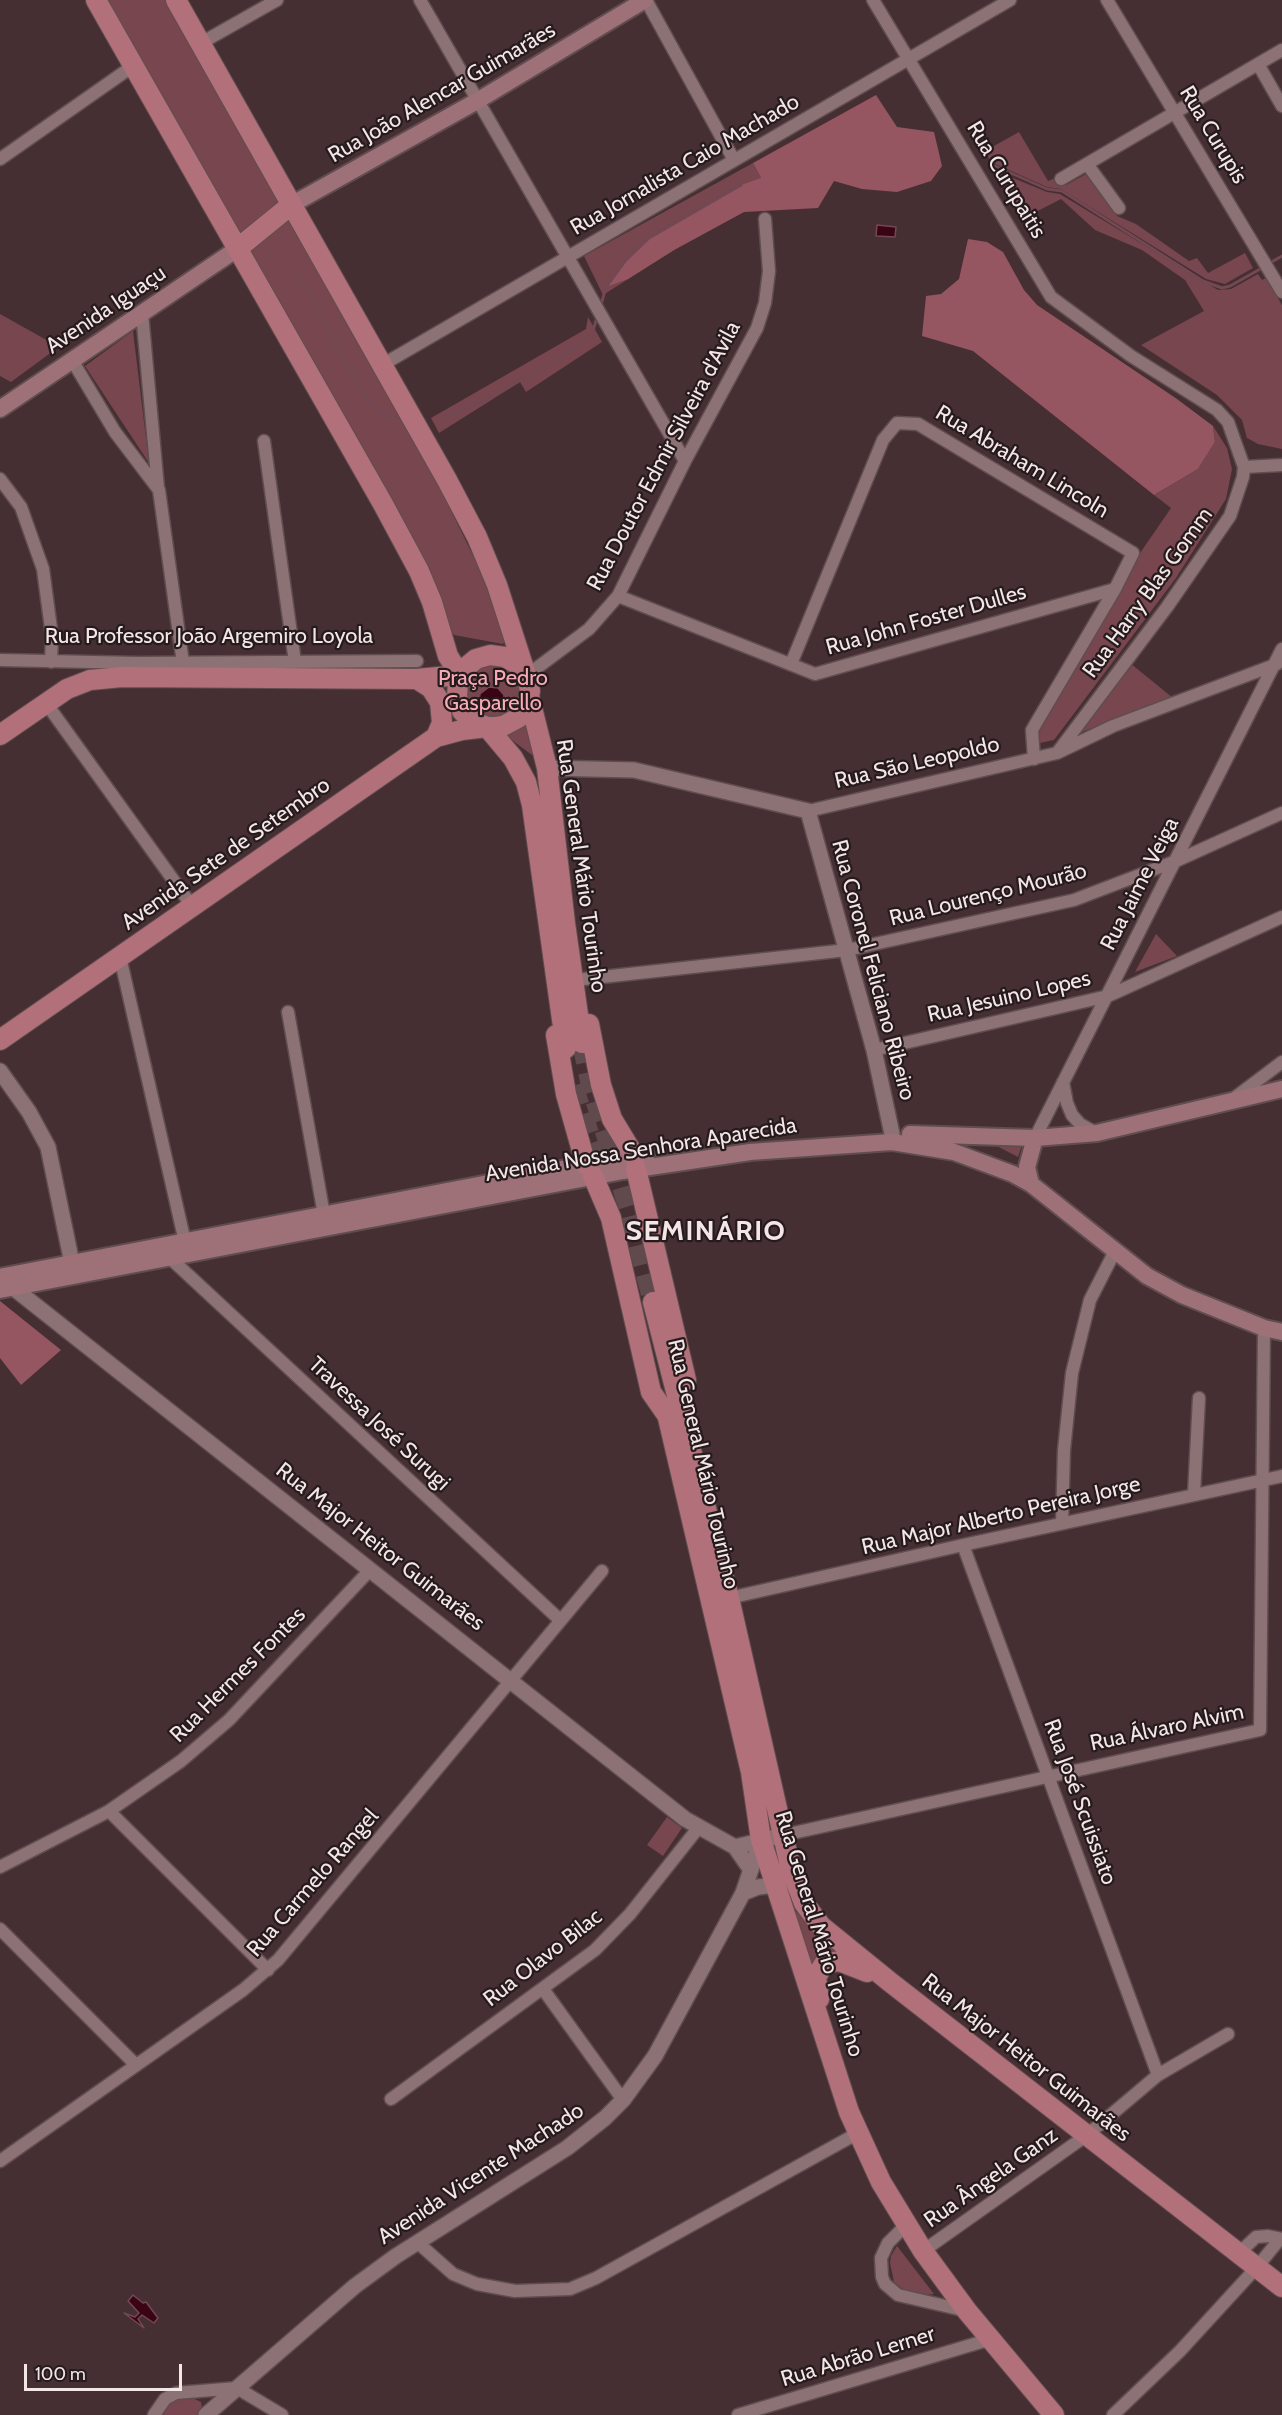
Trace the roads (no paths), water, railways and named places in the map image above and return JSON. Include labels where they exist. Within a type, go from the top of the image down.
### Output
[{"type":"main road","points":[[96,0],[383,504],[419,572],[432,602],[448,656],[451,676],[457,689],[459,704],[467,717],[487,727],[503,726],[518,718],[529,696],[526,676],[497,585],[477,537],[176,0]]},
{"type":"main road","name":"Rua João Alencar Guimarães","points":[[291,205],[477,101],[646,0]]},
{"type":"main road","points":[[237,249],[291,205]]},
{"type":"main road","name":"Avenida Iguaçu","points":[[0,409],[237,249]]},
{"type":"main road","points":[[451,676],[476,659],[497,655],[512,660],[526,676]]},
{"type":"main road","points":[[345,661],[365,677]]},
{"type":"main road","points":[[122,676],[160,663]]},
{"type":"main road","points":[[417,670],[440,702],[442,723],[436,737]]},
{"type":"main road","name":"Rua Professor João Argemiro Loyola","points":[[0,735],[67,689],[90,680],[122,676],[365,677],[417,670],[451,676]]},
{"type":"main road","name":"Rua General Mário Tourinho","points":[[529,696],[548,768],[557,924]]},
{"type":"main road","name":"Avenida Sete de Setembro","points":[[0,1040],[436,737],[462,730],[487,727]]},
{"type":"main road","name":"Rua General Mário Tourinho","points":[[487,727],[519,765],[526,782],[557,924],[574,1046]]},
{"type":"main road","points":[[507,752],[532,766],[548,768]]},
{"type":"main road","points":[[557,924],[584,979],[591,1042],[601,1085],[615,1127],[636,1163],[686,1383],[674,1414],[651,1392],[611,1218],[589,1170],[566,1094],[548,982],[557,924]]},
{"type":"main road","points":[[892,1138],[1035,1138],[1097,1133],[1227,1104],[1282,1089]]},
{"type":"main road","name":"Avenida Nossa Senhora Aparecida","points":[[3,1283],[74,1269],[186,1242],[324,1215],[589,1170],[756,1143],[892,1138],[974,1158],[1031,1184],[1147,1276],[1182,1295],[1264,1328],[1282,1332]]},
{"type":"main road","points":[[1031,1184],[1027,1167],[1035,1138]]},
{"type":"main road","name":"Avenida Nossa Senhora Aparecida","points":[[74,1269],[170,1257],[589,1170]]},
{"type":"main road","name":"Rua General Mário Tourinho","points":[[646,1303],[674,1414],[751,1772],[762,1840],[823,2035],[858,2133],[881,2182],[923,2251],[967,2311],[1054,2415]]},
{"type":"main road","name":"Rua General Mário Tourinho","points":[[674,1414],[729,1598],[784,1835]]},
{"type":"main road","name":"Rua Major Heitor Guimarães","points":[[784,1835],[795,1882],[812,1914],[829,1932],[1282,2287]]},
{"type":"main road","points":[[823,2035],[816,1977],[824,1964],[839,1961],[890,1982]]},
{"type":"street","points":[[201,44],[277,0]]},
{"type":"street","points":[[420,0],[685,460]]},
{"type":"street","points":[[646,0],[734,160]]},
{"type":"street","name":"Rua Curupaitis","points":[[873,0],[1051,297],[1131,356],[1217,410],[1228,422],[1244,467]]},
{"type":"street","name":"Rua Jornalista Caio Machado","points":[[382,365],[1010,0]]},
{"type":"street","name":"Rua Curupis","points":[[1107,0],[1263,260],[1276,276],[1282,292]]},
{"type":"street","points":[[1061,179],[1282,50]]},
{"type":"street","points":[[1258,64],[1282,106]]},
{"type":"street","points":[[0,159],[133,66]]},
{"type":"street","points":[[1087,164],[1119,208]]},
{"type":"street","name":"Rua Doutor Edmir Silveira d'Avila","points":[[526,676],[589,629],[618,596],[685,460],[757,328],[765,303],[770,272],[765,219]]},
{"type":"street","points":[[142,313],[159,490],[183,663]]},
{"type":"street","points":[[72,360],[115,432],[159,490]]},
{"type":"street","name":"Rua Abraham Lincoln","points":[[791,664],[882,440],[897,423],[918,424],[1133,553]]},
{"type":"street","points":[[264,441],[295,662]]},
{"type":"street","points":[[1244,467],[1282,465]]},
{"type":"street","name":"Rua Harry Blas Gomm","points":[[1057,753],[1167,607],[1230,516],[1244,467]]},
{"type":"street","points":[[0,479],[21,507],[43,568],[52,636],[51,662]]},
{"type":"street","name":"Rua Harry Blas Gomm","points":[[1034,759],[1032,730],[1133,553]]},
{"type":"street","name":"Rua John Foster Dulles","points":[[618,596],[815,674],[1114,589]]},
{"type":"street","name":"Rua Jaime Veiga","points":[[1035,1138],[1278,664],[1282,649]]},
{"type":"street","name":"Rua Professor João Argemiro Loyola","points":[[0,660],[160,663],[345,661],[417,670]]},
{"type":"street","name":"Rua São Leopoldo","points":[[548,768],[634,770],[808,811],[1057,753],[1113,726],[1278,664]]},
{"type":"street","points":[[46,703],[192,906]]},
{"type":"street","name":"Rua Coronel Feliciano Ribeiro","points":[[808,811],[873,1050],[892,1138]]},
{"type":"street","name":"Rua Lourenço Mourão","points":[[584,979],[847,950],[1074,900],[1176,861],[1282,813]]},
{"type":"street","name":"Rua Jesuino Lopes","points":[[873,1050],[1108,996],[1282,917]]},
{"type":"street","points":[[120,957],[186,1242]]},
{"type":"street","points":[[288,1012],[324,1215]]},
{"type":"street","points":[[1227,1104],[1282,1062]]},
{"type":"street","points":[[0,1071],[28,1112],[48,1148],[74,1269]]},
{"type":"street","points":[[1063,1082],[1072,1115],[1080,1124],[1097,1133]]},
{"type":"street","points":[[1062,1523],[1064,1450],[1072,1373],[1090,1300],[1115,1251]]},
{"type":"street","name":"Travessa José Surugi","points":[[170,1257],[560,1620]]},
{"type":"street","name":"Rua Major Heitor Guimarães","points":[[3,1283],[685,1819],[735,1847],[751,1870]]},
{"type":"street","name":"Rua Álvaro Alvim","points":[[762,1840],[1260,1730],[1264,1328]]},
{"type":"street","points":[[1194,1494],[1199,1398]]},
{"type":"street","name":"Rua Major Alberto Pereira Jorge","points":[[729,1598],[1282,1476]]},
{"type":"street","name":"Rua José Scuissiato","points":[[963,1545],[1158,2075]]},
{"type":"street","name":"Rua Hermes Fontes","points":[[0,1867],[109,1811],[181,1761],[229,1720],[370,1570]]},
{"type":"street","name":"Rua Carmelo Rangel","points":[[3,2154],[136,2065],[268,1970],[289,1949],[602,1571]]},
{"type":"street","points":[[109,1811],[268,1970]]},
{"type":"street","name":"Rua Olavo Bilac","points":[[390,2099],[595,1950],[648,1893],[699,1827]]},
{"type":"street","points":[[735,1847],[762,1840]]},
{"type":"street","name":"Avenida Vicente Machado","points":[[206,2415],[337,2300],[374,2271],[567,2148],[605,2118],[623,2100],[656,2056],[743,1893],[762,1840]]},
{"type":"street","points":[[743,1893],[758,1887],[776,1885]]},
{"type":"street","points":[[0,1929],[136,2065]]},
{"type":"street","points":[[543,1989],[623,2100]]},
{"type":"street","name":"Rua Ângela Ganz","points":[[923,2251],[1087,2135],[1158,2075],[1228,2034]]},
{"type":"street","points":[[417,2242],[453,2274],[477,2284],[515,2291],[570,2289],[596,2278],[858,2133]]},
{"type":"street","points":[[906,2225],[888,2243],[881,2258],[882,2277],[885,2284],[898,2295],[967,2311]]},
{"type":"street","points":[[1113,2415],[1180,2351],[1280,2239],[1268,2236],[1256,2237],[1239,2253]]},
{"type":"street","name":"Rua Abrão Lerner","points":[[738,2415],[991,2339]]},
{"type":"street","points":[[154,2415],[165,2398],[176,2393],[237,2388],[282,2415]]},
{"type":"waterway","points":[[995,166],[1047,189],[1062,191],[1203,281],[1222,288],[1262,268]]},
{"type":"waterway","points":[[601,305],[606,287],[625,261],[649,238],[741,185]]},
{"type":"waterway","points":[[1268,264],[1282,256]]},
{"type":"waterway","points":[[296,270],[362,392],[378,412],[396,418]]},
{"type":"waterway","points":[[442,418],[497,394],[570,351],[592,334],[597,317]]},
{"type":"tunnel","points":[[582,1043],[591,1086],[630,1213],[653,1302]]},
{"type":"tunnel","points":[[573,1086],[605,1180]]},
{"type":"district","name":"SEMINÁRIO","points":[[706,1232]]},
{"type":"park label","name":"Praça Pedro Gasparello","points":[[493,692]]}]
